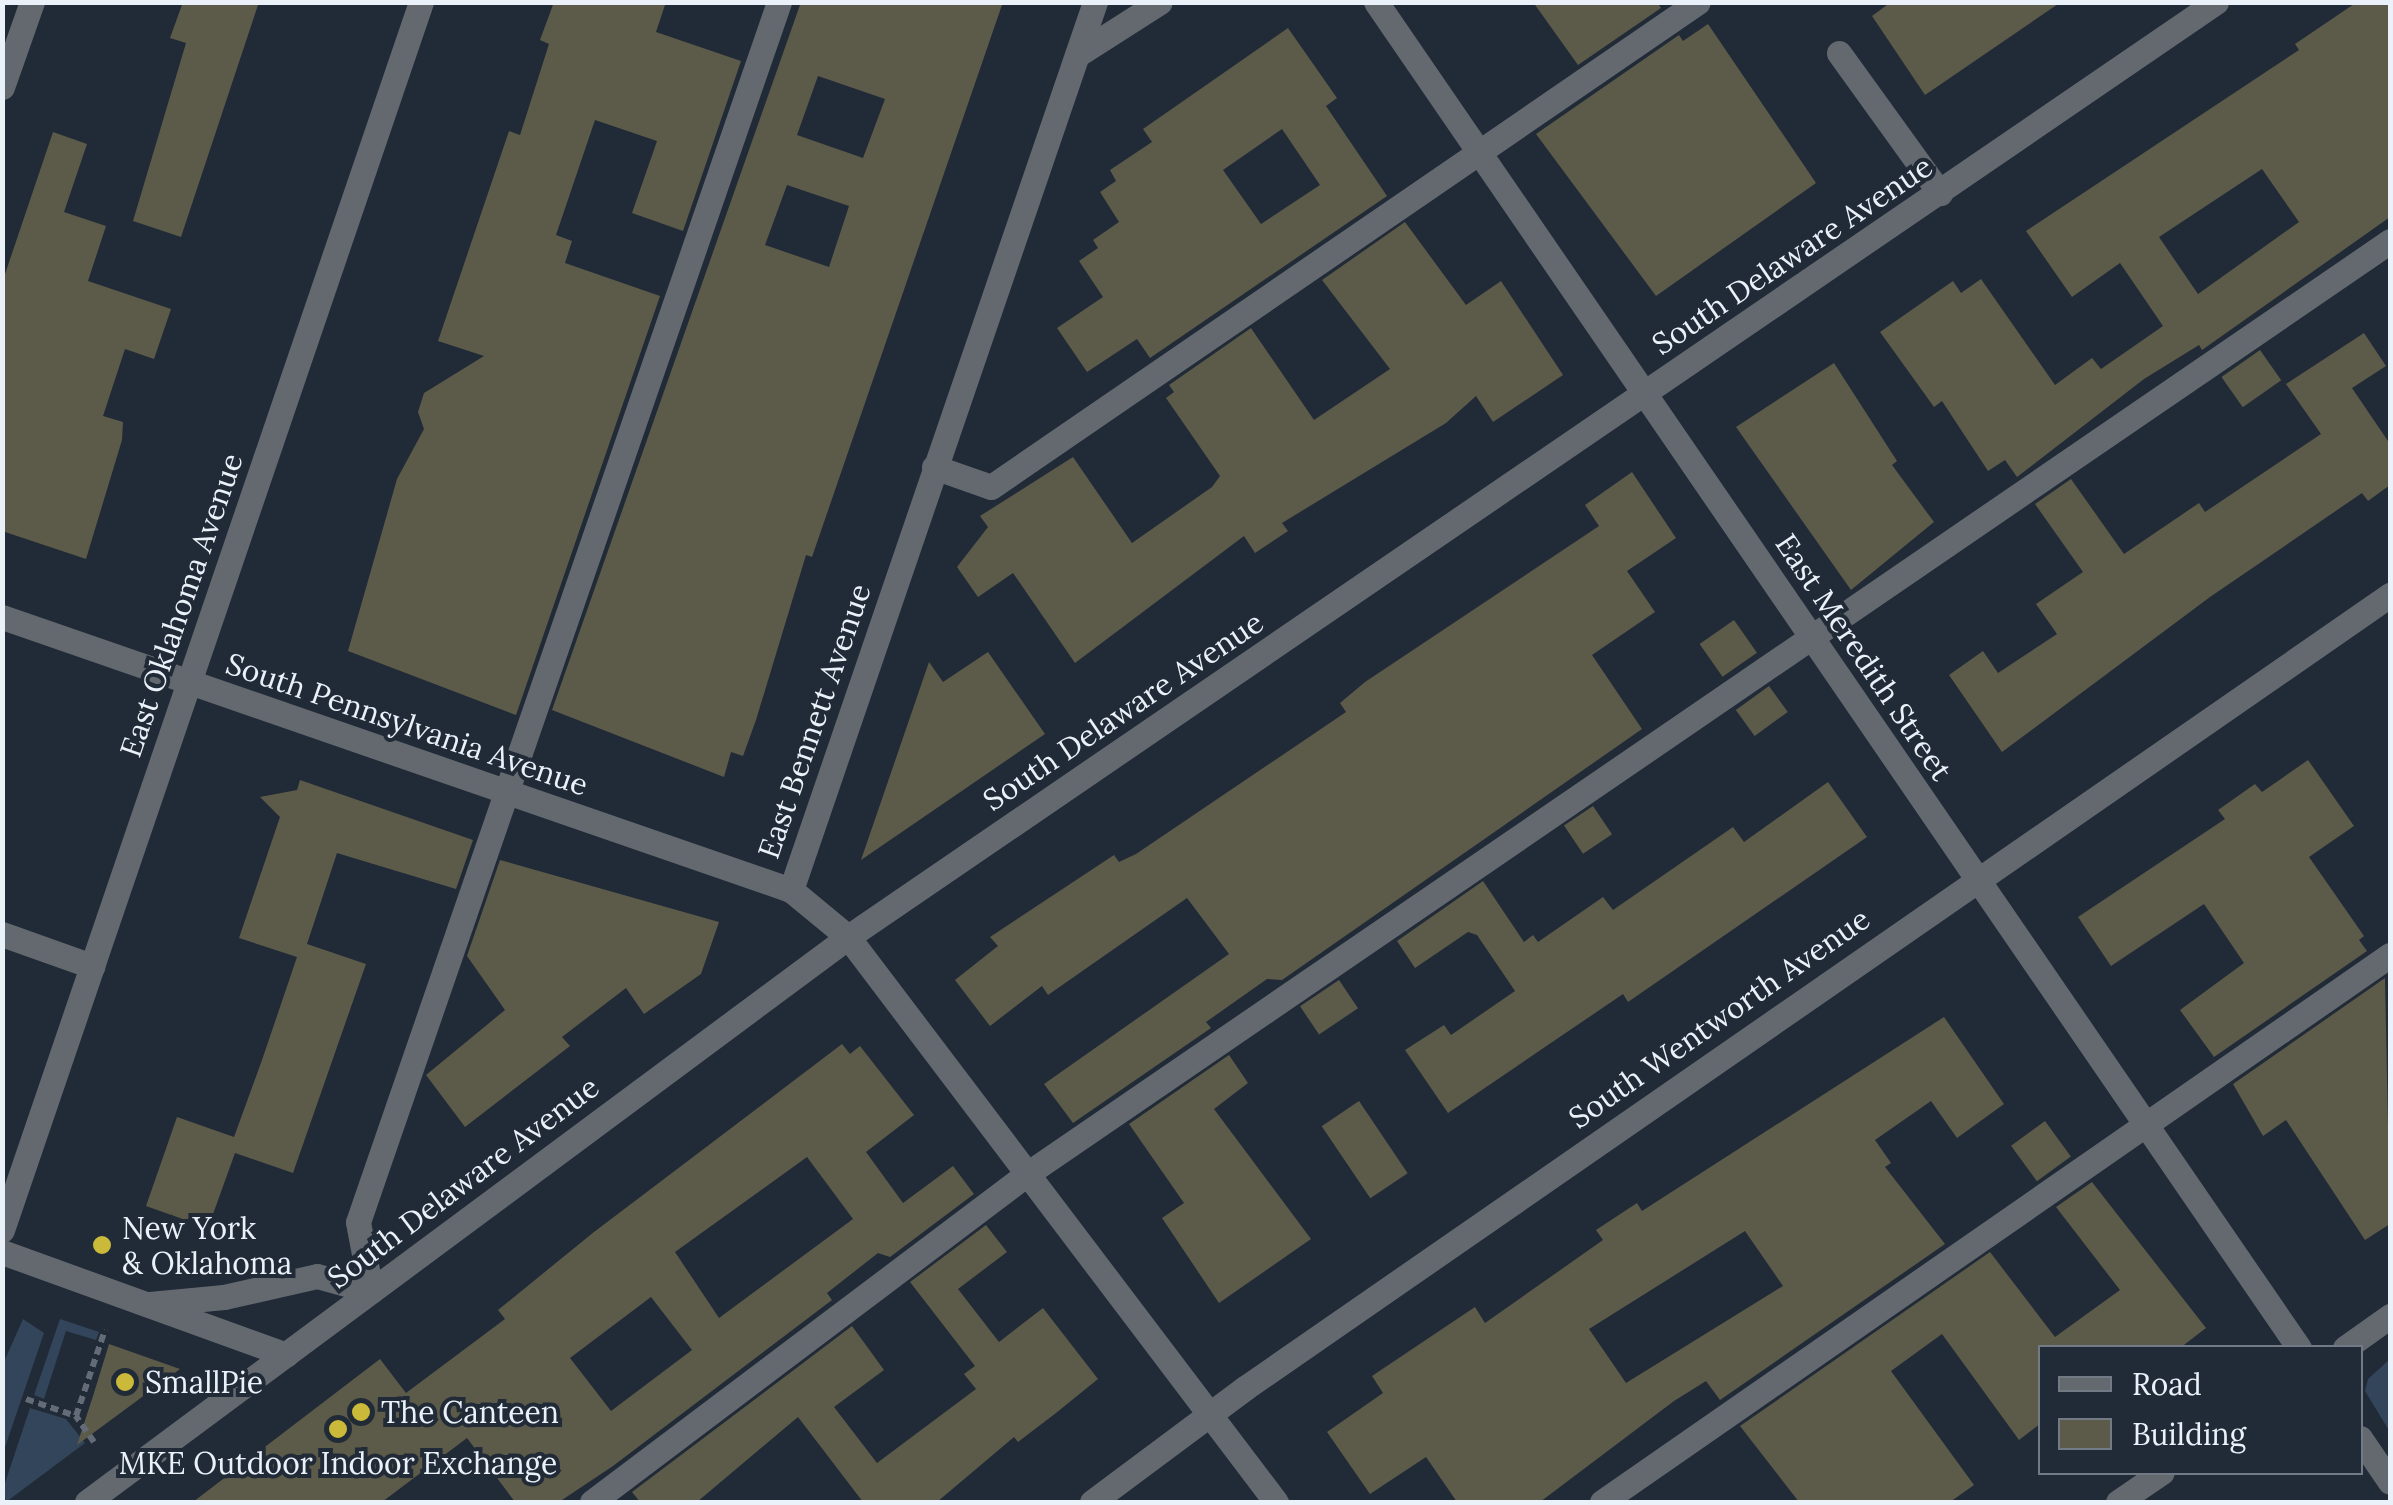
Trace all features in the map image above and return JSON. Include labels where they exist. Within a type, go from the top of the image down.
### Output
[{"type":"street","points":[[2,87],[32,2]]},
{"type":"street","name":"East Oklahoma Avenue","points":[[2,1230],[421,2]]},
{"type":"street","points":[[150,1304],[224,1298],[317,1276],[371,1291],[358,1222],[779,2]]},
{"type":"street","name":"East Bennett Avenue","points":[[1095,2],[791,890],[848,937],[1276,1502]]},
{"type":"street","points":[[1077,55],[1160,2]]},
{"type":"street","name":"East Meredith Street","points":[[1376,2],[2297,1345]]},
{"type":"street","points":[[934,467],[991,487],[1698,2]]},
{"type":"street","name":"South Delaware Avenue","points":[[86,1502],[848,937],[2216,2]]},
{"type":"street","points":[[1839,53],[1940,193]]},
{"type":"street","points":[[592,1502],[1027,1174],[2390,241]]},
{"type":"street","name":"South Wentworth Avenue","points":[[1092,1502],[1209,1414],[1975,879],[2390,595]]},
{"type":"street","name":"South Pennsylvania Avenue","points":[[2,617],[791,890]]},
{"type":"street","points":[[2,934],[92,966]]},
{"type":"street","points":[[1602,1502],[2390,955]]},
{"type":"street","points":[[2,1252],[286,1355]]},
{"type":"street","points":[[2348,1345],[2390,1316]]},
{"type":"street","points":[[2363,1442],[2390,1482]]},
{"type":"street","points":[[2118,1502],[2158,1475]]},
{"type":"path","points":[[76,1416],[104,1330]]},
{"type":"path","points":[[26,1400],[76,1416],[94,1442]]},
{"type":"shaded area","points":[[23,1319],[44,1333],[3,1453],[3,1364]]},
{"type":"shaded area","points":[[60,1319],[99,1332],[96,1340],[66,1331],[44,1399],[34,1395]]},
{"type":"shaded area","points":[[2390,1359],[2390,1432],[2365,1391],[2368,1379]]},
{"type":"shaded area","points":[[30,1408],[66,1419],[85,1443],[6,1502],[3,1489]]},
{"type":"building","points":[[183,2],[259,2],[181,237],[133,221],[186,43],[170,38]]},
{"type":"building","points":[[554,2],[666,2],[656,32],[741,61],[683,231],[632,213],[657,141],[595,120],[556,235],[572,241],[565,263],[660,296],[516,715],[348,651],[397,479],[424,429],[418,412],[424,393],[484,356],[438,341],[509,131],[520,135],[549,44],[540,40]]},
{"type":"building","points":[[801,2],[1003,2],[812,557],[806,555],[743,756],[731,752],[724,777],[552,710]],"holes":[[[818,76],[885,99],[863,158],[797,135]],[[787,185],[849,206],[829,267],[765,245]]]},
{"type":"building","points":[[1533,2],[1657,2],[1661,8],[1578,65]]},
{"type":"building","points":[[1891,2],[2061,2],[1925,95],[1872,16]]},
{"type":"building","points":[[2357,2],[2390,2],[2390,217],[2202,350],[2199,345],[2144,379],[2017,477],[2005,460],[1988,471],[1942,401],[1934,407],[1880,332],[1953,281],[1961,293],[1981,279],[2055,385],[2092,358],[2101,369],[2163,326],[2120,263],[2072,297],[2026,231],[2299,50],[2295,44]],"holes":[[[2262,169],[2299,222],[2198,294],[2159,237]]]},
{"type":"building","points":[[1708,24],[1816,183],[1656,296],[1536,134],[1679,35],[1683,41]]},
{"type":"building","points":[[1288,28],[1337,98],[1326,106],[1387,196],[1150,358],[1137,339],[1087,372],[1057,328],[1103,297],[1079,261],[1098,248],[1093,240],[1119,222],[1100,192],[1116,181],[1110,170],[1152,142],[1143,129]],"holes":[[[1282,129],[1320,185],[1261,224],[1223,170]]]},
{"type":"building","points":[[53,132],[87,144],[64,212],[106,226],[88,281],[171,309],[154,359],[125,349],[103,416],[123,422],[122,440],[86,559],[2,531],[2,283]]},
{"type":"building","points":[[1405,222],[1466,305],[1501,281],[1563,375],[1493,422],[1476,396],[1446,423],[1282,523],[1288,531],[1255,553],[1244,536],[1075,663],[1013,573],[978,597],[957,567],[988,527],[980,516],[1073,457],[1132,543],[1212,487],[1220,476],[1166,398],[1174,392],[1169,385],[1251,328],[1314,420],[1390,369],[1322,280]]},
{"type":"building","points":[[2364,333],[2386,366],[2352,388],[2390,444],[2390,485],[2368,501],[2362,493],[2210,597],[2002,752],[1949,675],[1983,651],[1998,673],[2057,634],[2036,604],[2083,572],[2035,504],[2071,479],[2124,554],[2199,503],[2205,512],[2321,434],[2286,384]]},
{"type":"building","points":[[2260,350],[2281,380],[2243,407],[2221,377]]},
{"type":"building","points":[[1834,363],[1897,461],[1892,465],[1934,522],[1851,590],[1736,427]]},
{"type":"building","points":[[1632,472],[1676,538],[1627,571],[1655,612],[1592,655],[1642,729],[1282,980],[1267,979],[1206,1022],[1211,1028],[1073,1123],[1044,1084],[1229,954],[1187,898],[1048,995],[1042,986],[990,1026],[955,980],[998,946],[990,937],[1114,855],[1119,862],[1136,854],[1346,712],[1340,703],[1365,682],[1599,526],[1585,505]]},
{"type":"building","points":[[1734,620],[1757,653],[1723,677],[1700,644]]},
{"type":"building","points":[[988,652],[1045,734],[861,860],[929,662],[943,682]]},
{"type":"building","points":[[1769,686],[1788,712],[1755,736],[1736,710]]},
{"type":"building","points":[[2308,760],[2354,826],[2309,857],[2364,936],[2359,940],[2367,951],[2214,1057],[2180,1010],[2244,963],[2204,904],[2111,966],[2078,917],[2225,819],[2218,810],[2255,784],[2262,792]]},
{"type":"building","points":[[300,780],[473,840],[456,889],[337,853],[307,944],[366,964],[293,1173],[235,1153],[208,1228],[146,1206],[177,1117],[234,1137],[262,1060],[297,957],[239,938],[280,817],[260,797],[297,790]]},
{"type":"building","points":[[1828,782],[1867,837],[1628,1002],[1623,994],[1448,1113],[1405,1050],[1444,1025],[1451,1035],[1515,991],[1477,935],[1468,932],[1415,968],[1397,941],[1483,881],[1524,942],[1533,935],[1538,942],[1603,897],[1613,910],[1733,827],[1744,842]]},
{"type":"building","points":[[1593,806],[1612,834],[1583,854],[1564,826]]},
{"type":"building","points":[[500,860],[719,922],[701,974],[644,1014],[626,988],[562,1037],[570,1046],[465,1127],[426,1075],[505,1010],[467,956]]},
{"type":"building","points":[[2385,978],[2390,1224],[2365,1240],[2286,1120],[2263,1136],[2233,1084]]},
{"type":"building","points":[[1339,980],[1358,1008],[1319,1034],[1300,1006]]},
{"type":"building","points":[[1944,1017],[2004,1104],[1957,1138],[1931,1101],[1875,1140],[1891,1163],[1885,1167],[1945,1244],[1720,1400],[1706,1381],[1540,1502],[1457,1502],[1426,1457],[1370,1494],[1327,1432],[1383,1393],[1372,1376],[1475,1307],[1485,1323],[1603,1240],[1596,1230],[1637,1203],[1642,1211]],"holes":[[[1745,1231],[1783,1286],[1626,1383],[1589,1329]]]},
{"type":"building","points":[[842,1044],[850,1054],[860,1046],[914,1115],[866,1152],[903,1203],[953,1166],[974,1194],[890,1257],[878,1253],[827,1293],[832,1300],[613,1466],[559,1502],[515,1502],[467,1438],[382,1502],[193,1502],[380,1359],[406,1393],[505,1319],[498,1310]],"holes":[[[807,1157],[853,1219],[719,1318],[675,1252]],[[651,1297],[692,1350],[611,1411],[570,1358]]]},
{"type":"building","points":[[1229,1055],[1248,1083],[1214,1109],[1311,1239],[1219,1303],[1162,1218],[1184,1203],[1129,1124]]},
{"type":"building","points":[[1359,1101],[1408,1173],[1370,1198],[1322,1126]]},
{"type":"building","points":[[2045,1121],[2071,1157],[2037,1181],[2011,1146]]},
{"type":"building","points":[[2092,1182],[2206,1328],[2184,1345],[2038,1345],[2038,1426],[2019,1440],[1942,1334],[1891,1371],[1974,1485],[1950,1502],[1799,1502],[1740,1426],[1990,1252],[2055,1337],[2120,1290],[2056,1207]]},
{"type":"building","points":[[986,1225],[1007,1252],[958,1289],[999,1342],[1043,1308],[1098,1379],[1018,1442],[1014,1437],[937,1502],[863,1502],[798,1417],[697,1502],[640,1502],[632,1492],[852,1326],[884,1370],[834,1407],[877,1463],[976,1389],[964,1374],[975,1366],[910,1282]]},
{"type":"building","points":[[109,1344],[180,1369],[77,1445],[93,1396]]},
{"type":"place","name":"New York & Oklahoma","points":[[102,1245]]},
{"type":"place","name":"SmallPie","points":[[125,1382]]},
{"type":"place","name":"The Canteen","points":[[361,1412]]},
{"type":"place","name":"MKE Outdoor Indoor Exchange","points":[[338,1429]]}]
